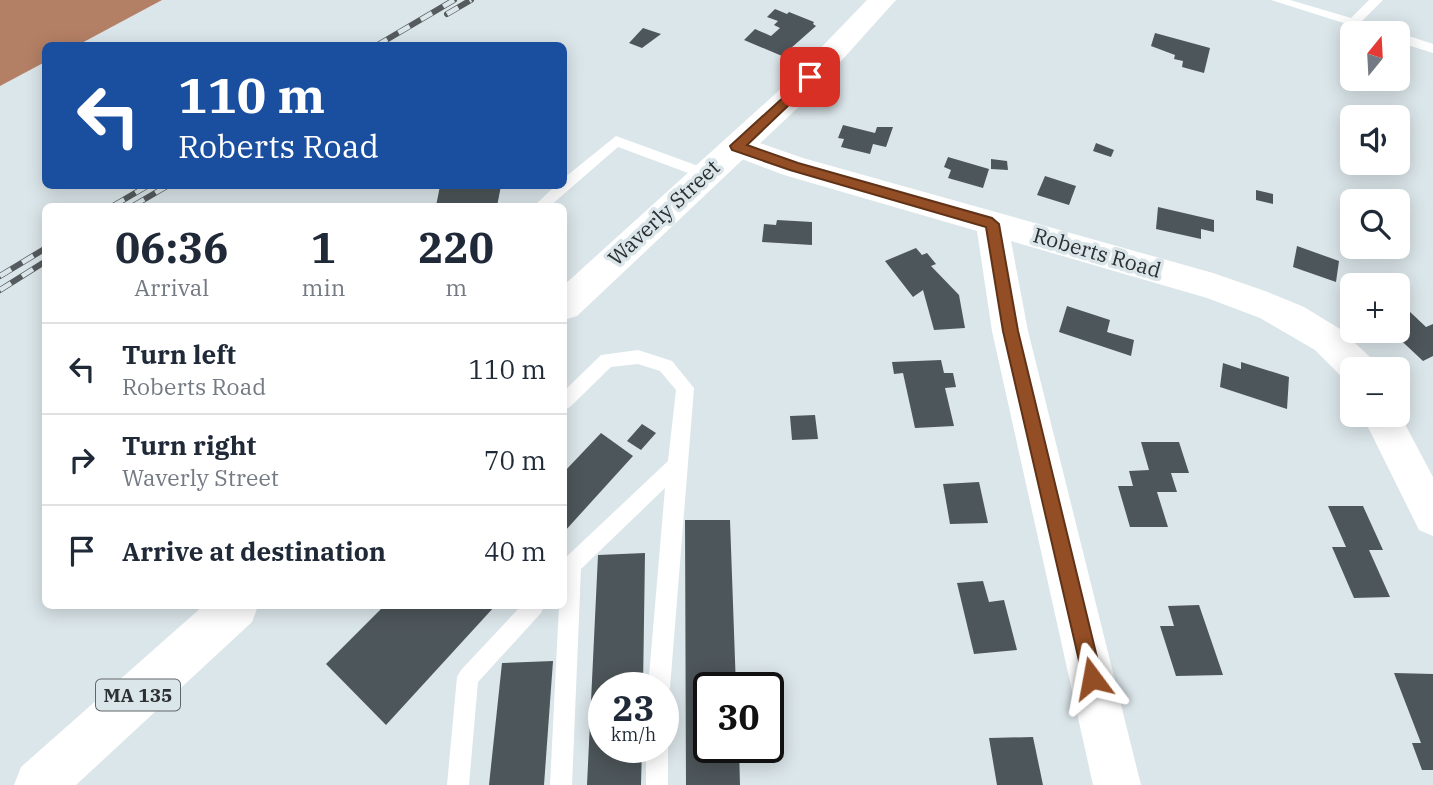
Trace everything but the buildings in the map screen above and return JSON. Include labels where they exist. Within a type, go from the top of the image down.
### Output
[{"type":"main road","name":"Waverly Street","points":[[567,303],[804,84],[882,0]]},
{"type":"main road","name":"MA 135","points":[[39,785],[233,609]]},
{"type":"street","name":"Roberts Road","points":[[737,146],[794,167],[1213,286],[1276,309],[1316,329],[1345,357]]},
{"type":"street","points":[[992,224],[1010,331],[1117,785]]},
{"type":"street","points":[[1387,427],[1433,517]]},
{"type":"lane","points":[[1277,0],[1354,21],[1364,9],[1377,0]]},
{"type":"lane","points":[[1410,41],[1433,50]]},
{"type":"lane","points":[[567,183],[616,141],[707,175]]},
{"type":"lane","points":[[544,203],[561,189]]},
{"type":"lane","points":[[567,399],[607,359],[638,357],[666,366],[685,388],[676,465],[660,672]]},
{"type":"lane","points":[[567,569],[676,465]]},
{"type":"lane","points":[[458,785],[468,677],[531,609]]},
{"type":"lane","points":[[561,785],[566,609]]},
{"type":"lane","points":[[657,763],[657,785]]},
{"type":"shaded area","points":[[0,0],[162,0],[84,42],[42,42],[42,64],[0,86]]},
{"type":"railway","points":[[383,42],[454,0]]},
{"type":"railway","points":[[447,14],[471,0]]},
{"type":"railway","points":[[118,203],[142,189]]},
{"type":"railway","points":[[138,203],[162,189]]},
{"type":"railway","points":[[0,276],[42,250]]},
{"type":"railway","points":[[0,290],[42,264]]},
{"type":"route","points":[[810,77],[737,146],[794,167],[992,224],[1010,331],[1092,678]]}]
